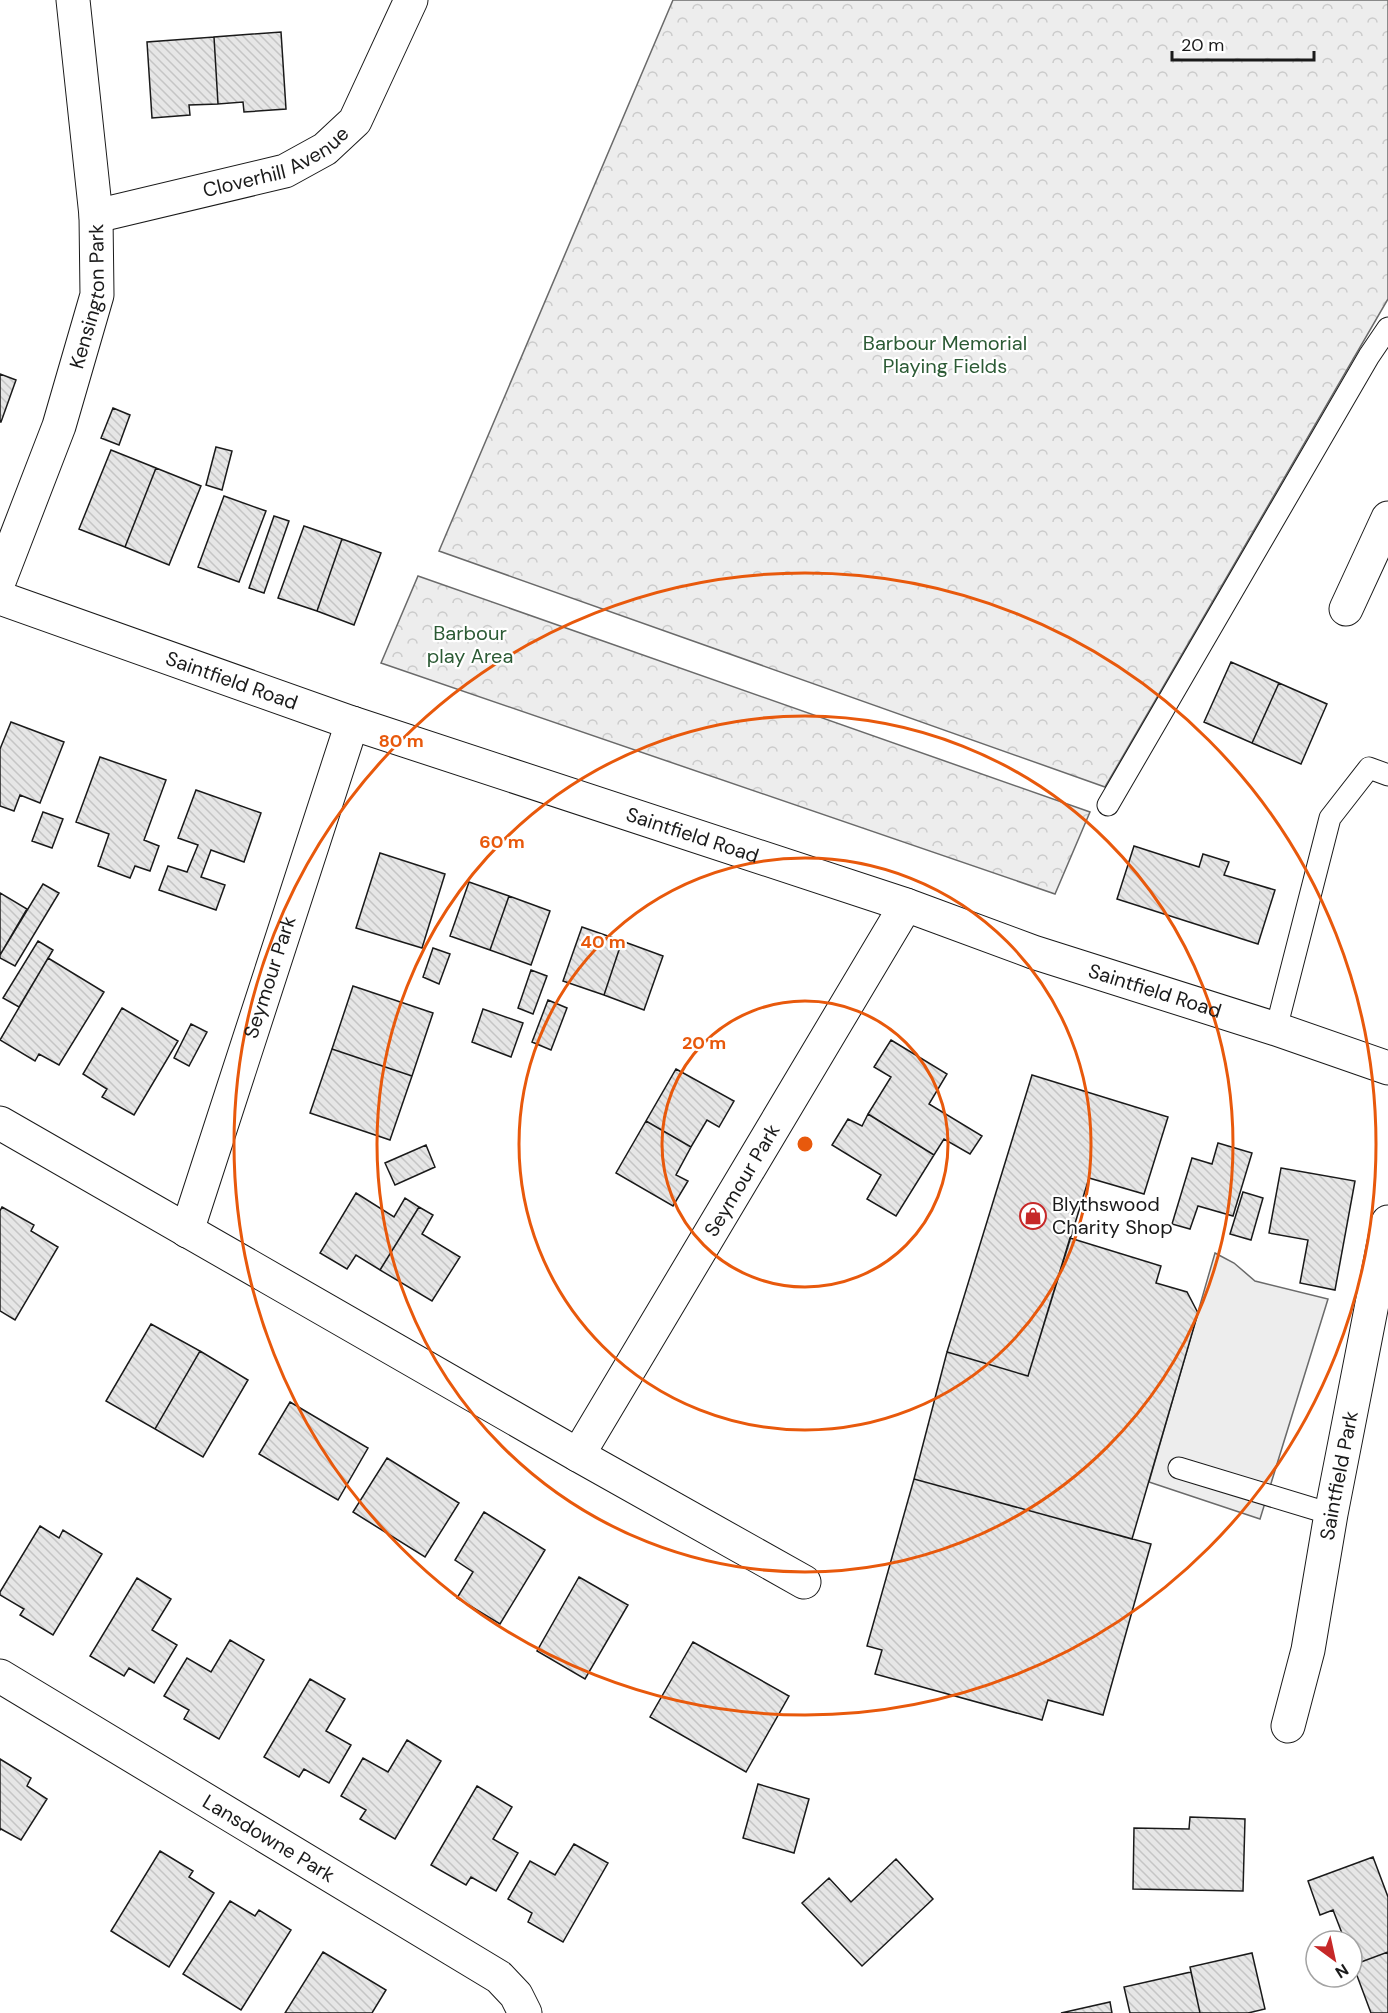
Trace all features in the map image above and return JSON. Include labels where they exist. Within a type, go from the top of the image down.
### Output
[{"type":"street","name":"Kensington Park","points":[[0,579],[59,426],[97,295],[96,216],[73,0]]},
{"type":"street","name":"Cloverhill Avenue","points":[[96,216],[285,171],[325,149],[355,121],[411,0]]},
{"type":"street","points":[[1346,609],[1388,518]]},
{"type":"street","name":"Saintfield Road","points":[[0,597],[352,723],[906,905],[1033,952],[1276,1029],[1388,1068]]},
{"type":"street","name":"Seymour Park","points":[[187,1231],[352,723]]},
{"type":"street","name":"Seymour Park","points":[[578,1455],[906,905]]},
{"type":"street","points":[[0,1123],[804,1582]]},
{"type":"street","name":"Saintfield Park","points":[[1288,1726],[1308,1650],[1331,1514],[1388,1222]]},
{"type":"street","name":"Lansdowne Park","points":[[0,1676],[499,1977],[516,1995],[525,2013]]},
{"type":"lane","points":[[1108,805],[1369,356],[1388,328]]},
{"type":"lane","points":[[1276,1029],[1330,818],[1369,768],[1388,775]]},
{"type":"lane","points":[[1179,1468],[1331,1514]]},
{"type":"shaded area","points":[[1215,1253],[1234,1263],[1255,1281],[1328,1299],[1260,1519],[1149,1482]]},
{"type":"green space","name":"Barbour Memorial Playing Fields","points":[[673,0],[1388,0],[1388,299],[1105,787],[439,551]]},
{"type":"green space","name":"Barbour play Area","points":[[418,576],[1090,812],[1055,894],[381,663]]},
{"type":"building","points":[[281,32],[286,109],[244,112],[243,102],[218,104],[214,37]]},
{"type":"building","points":[[214,37],[218,104],[189,105],[190,115],[152,118],[147,42]]},
{"type":"building","points":[[0,374],[16,380],[1,422],[0,422]]},
{"type":"building","points":[[113,408],[130,415],[119,445],[101,438]]},
{"type":"building","points":[[216,447],[232,451],[222,490],[206,485]]},
{"type":"building","points":[[111,450],[156,468],[125,547],[79,529]]},
{"type":"building","points":[[156,468],[201,486],[169,565],[125,547]]},
{"type":"building","points":[[224,496],[266,511],[239,582],[198,567]]},
{"type":"building","points":[[274,516],[289,521],[264,593],[249,588]]},
{"type":"building","points":[[304,526],[342,539],[317,611],[278,598]]},
{"type":"building","points":[[342,539],[381,553],[354,625],[317,611]]},
{"type":"building","points":[[1231,662],[1279,683],[1252,743],[1204,722]]},
{"type":"building","points":[[1279,683],[1327,704],[1301,764],[1252,743]]},
{"type":"building","points":[[11,722],[64,742],[40,803],[20,795],[14,811],[0,806],[0,749]]},
{"type":"building","points":[[100,757],[166,780],[144,840],[159,846],[150,871],[135,866],[130,878],[98,866],[109,834],[76,822]]},
{"type":"building","points":[[196,790],[261,813],[244,862],[211,850],[201,877],[225,885],[216,910],[159,890],[168,866],[187,872],[198,845],[178,838]]},
{"type":"building","points":[[43,812],[63,819],[52,848],[32,841]]},
{"type":"building","points":[[1134,846],[1199,867],[1203,854],[1229,862],[1224,875],[1275,890],[1258,944],[1117,899]]},
{"type":"building","points":[[380,853],[445,874],[422,948],[356,928]]},
{"type":"building","points":[[469,882],[509,896],[490,950],[450,936]]},
{"type":"building","points":[[43,884],[59,893],[15,966],[0,958],[0,955]]},
{"type":"building","points":[[0,893],[27,909],[0,955]]},
{"type":"building","points":[[509,896],[550,911],[531,965],[490,950]]},
{"type":"building","points":[[582,927],[622,941],[604,995],[563,981]]},
{"type":"building","points":[[38,941],[53,950],[19,1007],[3,998]]},
{"type":"building","points":[[622,941],[663,956],[644,1010],[604,995]]},
{"type":"building","points":[[433,948],[450,954],[439,984],[423,977]]},
{"type":"building","points":[[48,958],[104,992],[59,1065],[39,1054],[35,1061],[0,1040]]},
{"type":"building","points":[[531,970],[547,976],[533,1014],[518,1008]]},
{"type":"building","points":[[353,986],[433,1013],[412,1076],[332,1049]]},
{"type":"building","points":[[548,1000],[567,1008],[551,1050],[532,1042]]},
{"type":"building","points":[[122,1008],[178,1041],[134,1115],[102,1097],[107,1089],[83,1074]]},
{"type":"building","points":[[483,1009],[523,1023],[511,1057],[472,1042]]},
{"type":"building","points":[[191,1024],[207,1032],[189,1066],[174,1058]]},
{"type":"building","points":[[891,1040],[947,1074],[929,1104],[982,1136],[970,1154],[944,1139],[934,1155],[868,1114],[891,1077],[874,1067]]},
{"type":"building","points":[[332,1049],[412,1076],[390,1140],[310,1113]]},
{"type":"building","points":[[676,1069],[734,1101],[719,1127],[707,1120],[691,1147],[646,1121]]},
{"type":"building","name":"Blythswood Charity Shop","points":[[1032,1075],[1168,1117],[1144,1194],[1089,1178],[1028,1376],[947,1352]]},
{"type":"building","points":[[868,1114],[934,1155],[896,1216],[867,1199],[881,1175],[832,1145],[848,1119],[862,1126]]},
{"type":"building","points":[[646,1121],[691,1147],[676,1175],[688,1181],[673,1206],[616,1173]]},
{"type":"building","points":[[1218,1143],[1252,1153],[1233,1216],[1198,1206],[1190,1229],[1172,1224],[1192,1158],[1212,1164]]},
{"type":"building","points":[[426,1145],[435,1167],[395,1185],[385,1163]]},
{"type":"building","points":[[1281,1168],[1355,1181],[1335,1290],[1300,1283],[1308,1240],[1269,1233]]},
{"type":"building","points":[[1243,1192],[1263,1198],[1251,1240],[1230,1234]]},
{"type":"building","points":[[356,1193],[394,1217],[405,1198],[419,1207],[380,1270],[356,1255],[347,1269],[320,1253]]},
{"type":"building","points":[[2,1207],[34,1225],[31,1231],[58,1247],[15,1320],[0,1311],[0,1211]]},
{"type":"building","points":[[419,1207],[433,1215],[422,1234],[460,1257],[432,1301],[380,1270]]},
{"type":"building","points":[[1070,1238],[1161,1266],[1156,1283],[1187,1292],[1198,1313],[1132,1539],[914,1479],[947,1352],[1028,1376]]},
{"type":"building","points":[[151,1324],[200,1351],[155,1429],[106,1401]]},
{"type":"building","points":[[200,1351],[248,1380],[203,1457],[155,1429]]},
{"type":"building","points":[[290,1402],[368,1448],[338,1500],[259,1454]]},
{"type":"building","points":[[387,1458],[459,1503],[425,1557],[353,1512]]},
{"type":"building","points":[[914,1479],[1151,1544],[1103,1715],[1048,1700],[1042,1720],[875,1674],[882,1650],[867,1646]]},
{"type":"building","points":[[484,1512],[545,1550],[500,1624],[457,1598],[473,1572],[455,1560]]},
{"type":"building","points":[[40,1526],[59,1538],[63,1530],[102,1554],[53,1635],[20,1615],[24,1609],[0,1595]]},
{"type":"building","points":[[579,1577],[628,1605],[585,1679],[537,1651]]},
{"type":"building","points":[[137,1578],[171,1599],[152,1630],[177,1645],[154,1683],[129,1668],[124,1676],[90,1656]]},
{"type":"building","points":[[230,1640],[264,1660],[219,1739],[184,1719],[189,1710],[164,1696],[187,1658],[211,1672]]},
{"type":"building","points":[[693,1642],[789,1696],[746,1772],[650,1717]]},
{"type":"building","points":[[310,1679],[345,1699],[326,1731],[351,1745],[329,1783],[304,1769],[299,1777],[264,1757]]},
{"type":"building","points":[[407,1740],[441,1761],[395,1839],[360,1819],[366,1810],[341,1796],[363,1758],[388,1772]]},
{"type":"building","points":[[0,1759],[31,1778],[27,1786],[47,1799],[21,1840],[0,1830]]},
{"type":"building","points":[[758,1784],[809,1799],[794,1853],[743,1838]]},
{"type":"building","points":[[477,1786],[512,1807],[493,1839],[518,1853],[496,1891],[471,1877],[466,1885],[431,1865]]},
{"type":"building","points":[[1190,1817],[1245,1819],[1243,1891],[1133,1889],[1134,1828],[1189,1829]]},
{"type":"building","points":[[574,1844],[608,1863],[563,1942],[528,1922],[532,1913],[508,1899],[530,1861],[555,1875]]},
{"type":"building","points":[[160,1851],[193,1871],[189,1877],[214,1893],[169,1967],[111,1931]]},
{"type":"building","points":[[1373,1857],[1388,1897],[1388,1952],[1364,1961],[1364,1929],[1340,1929],[1333,1910],[1320,1915],[1308,1881]]},
{"type":"building","points":[[896,1859],[933,1899],[862,1966],[802,1903],[829,1878],[851,1902]]},
{"type":"building","points":[[230,1901],[255,1916],[259,1910],[291,1930],[241,2010],[183,1974]]},
{"type":"building","points":[[323,1952],[386,1990],[372,2013],[285,2013]]},
{"type":"building","points":[[1388,1952],[1388,2013],[1371,2013],[1362,1989],[1364,1989],[1364,1961]]},
{"type":"building","points":[[1252,1953],[1265,2009],[1248,2013],[1200,2013],[1190,1967]]},
{"type":"building","points":[[1191,1972],[1200,2013],[1130,2013],[1124,1987]]},
{"type":"building","points":[[1110,2002],[1112,2013],[1061,2013]]},
{"type":"place","name":"Blythswood Charity Shop","points":[[1033,1216]]}]
